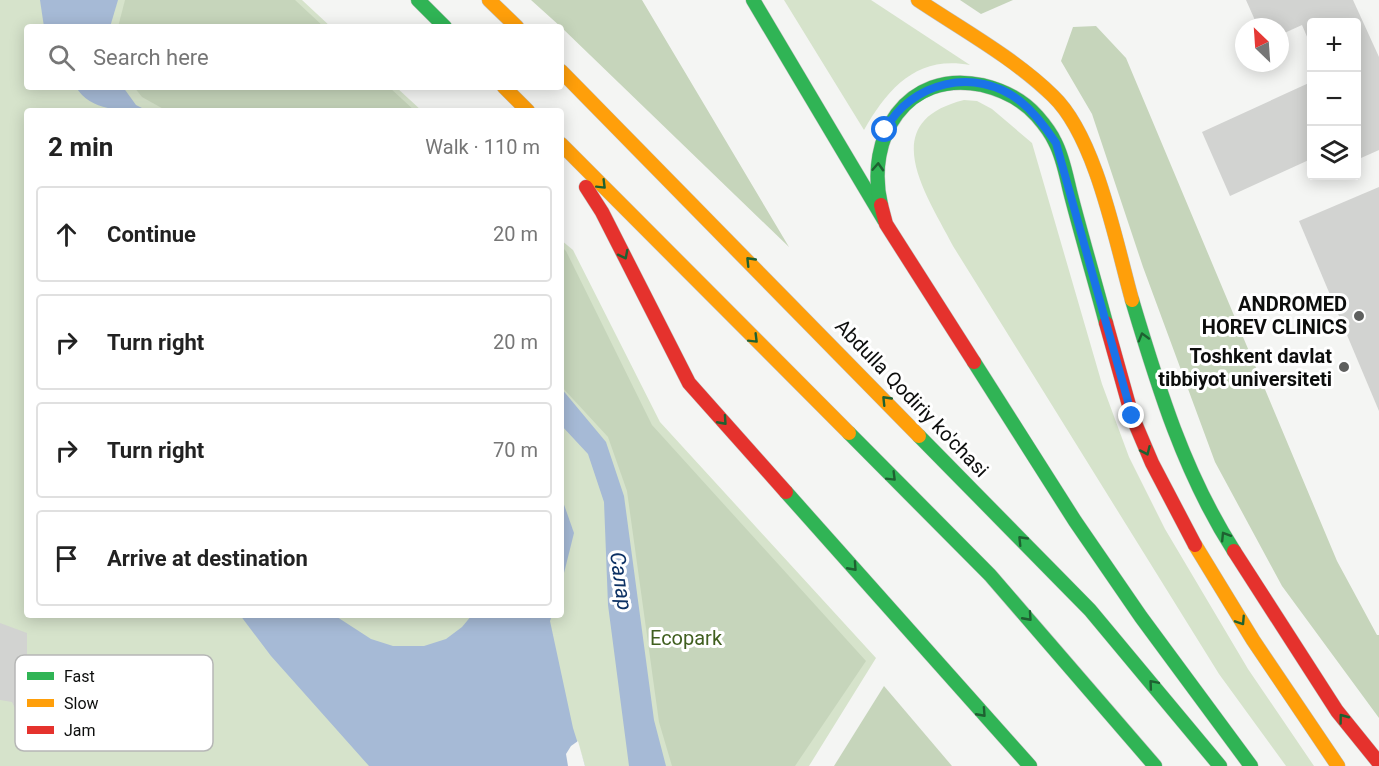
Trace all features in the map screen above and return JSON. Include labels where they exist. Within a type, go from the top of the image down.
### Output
[{"type":"main road","points":[[418,0],[441,24]]},
{"type":"main road","points":[[489,0],[514,24]]},
{"type":"main road","points":[[753,0],[886,224],[1075,521],[1141,617],[1251,766]]},
{"type":"main road","points":[[918,0],[1030,76],[1055,97],[1079,132],[1095,172],[1161,399],[1186,464],[1224,535],[1325,691],[1379,763]]},
{"type":"main road","name":"Abdulla Qodiriy ko'chasi","points":[[564,74],[1090,610],[1220,766]]},
{"type":"main road","points":[[886,224],[878,187],[879,148],[894,115],[905,102],[922,92],[961,81],[982,84],[1019,100],[1045,126],[1056,143],[1132,416],[1159,479],[1236,614],[1338,766]]},
{"type":"main road","points":[[507,90],[525,108]]},
{"type":"main road","points":[[564,147],[990,575],[1155,766]]},
{"type":"main road","points":[[564,156],[602,212],[689,383],[1029,766]]},
{"type":"green space","name":"Ecopark","points":[[0,0],[302,0],[328,24],[24,24],[24,90],[399,90],[419,108],[24,108],[24,618],[564,618],[564,242],[573,250],[660,422],[876,658],[809,766],[0,766]]},
{"type":"green space","points":[[125,0],[295,0],[321,24],[119,24]]},
{"type":"green space","points":[[531,0],[642,0],[789,247],[564,30],[564,24],[558,24]]},
{"type":"green space","points":[[784,0],[871,0],[970,65],[951,63],[919,70],[894,88],[864,130]]},
{"type":"green space","points":[[960,0],[1013,0],[981,14]]},
{"type":"green space","points":[[1096,26],[1126,58],[1337,561],[1379,635],[1379,718],[1282,586],[1215,462],[1143,267],[1092,114],[1061,61],[1073,27]]},
{"type":"green space","points":[[136,90],[392,90],[412,108],[162,108],[142,97]]},
{"type":"green space","points":[[964,100],[977,101],[992,109],[1032,143],[1102,384],[1129,457],[1165,529],[1248,669],[1314,766],[1286,766],[1219,674],[953,246],[921,183],[915,162],[914,142],[921,125],[937,110]]},
{"type":"green space","points":[[564,249],[652,425],[866,661],[795,766],[672,766],[659,722],[627,491],[608,437],[564,389]]},
{"type":"green space","points":[[884,686],[952,766],[834,766]]},
{"type":"water","points":[[40,0],[118,0],[111,24],[44,24]]},
{"type":"water","points":[[78,90],[125,90],[136,105],[142,108],[108,108],[82,95]]},
{"type":"water","name":"Салар","points":[[564,392],[606,442],[624,496],[654,720],[666,766],[629,766],[608,605],[604,502],[588,454],[564,428]]},
{"type":"water","points":[[564,505],[574,533],[564,573]]},
{"type":"water","points":[[242,618],[339,618],[371,639],[393,646],[424,646],[446,639],[470,618],[551,618],[573,728],[585,766],[369,766],[271,656]]},
{"type":"pier","points":[[578,741],[585,766],[568,766],[566,754]]},
{"type":"building","points":[[1246,0],[1353,0],[1379,57],[1379,150],[1361,158],[1361,18],[1307,18],[1307,37],[1302,25],[1289,31],[1289,18],[1254,18]]},
{"type":"building","points":[[1307,84],[1307,161],[1230,196],[1202,132]]},
{"type":"building","name":"ANDROMED HOREV CLINICS","points":[[1379,187],[1379,411],[1299,221]]},
{"type":"building","points":[[0,623],[27,633],[27,655],[15,655],[15,708],[12,702],[0,700]]},
{"type":"traffic: fast","points":[[418,0],[442,24]]},
{"type":"traffic: fast","points":[[753,0],[884,220]]},
{"type":"traffic: fast","points":[[881,205],[878,180],[879,156],[886,133],[897,114],[912,98],[932,88],[955,83],[982,85],[1012,96],[1037,116],[1058,149],[1106,323]]},
{"type":"traffic: fast","points":[[1132,300],[1174,429],[1201,491],[1234,551]]},
{"type":"traffic: fast","points":[[974,362],[1075,521],[1141,617],[1251,766]]},
{"type":"traffic: fast","points":[[849,433],[990,575],[1155,766]]},
{"type":"traffic: fast","points":[[919,436],[1090,610],[1220,766]]},
{"type":"traffic: fast","points":[[786,492],[1030,766]]},
{"type":"traffic: slow","points":[[489,0],[514,24]]},
{"type":"traffic: slow","points":[[918,0],[1022,69],[1053,96],[1068,114],[1081,137],[1103,192],[1132,300]]},
{"type":"traffic: slow","points":[[564,74],[919,436]]},
{"type":"traffic: slow","points":[[507,90],[525,108]]},
{"type":"traffic: slow","points":[[564,147],[849,433]]},
{"type":"traffic: slow","points":[[1195,545],[1253,640],[1338,766]]},
{"type":"traffic: jam","points":[[586,187],[602,212],[689,383],[786,492]]},
{"type":"traffic: jam","points":[[881,205],[886,224],[974,362]]},
{"type":"traffic: jam","points":[[1106,323],[1132,416],[1152,463],[1195,545]]},
{"type":"traffic: jam","points":[[1234,551],[1337,711],[1379,763]]},
{"type":"place","name":"ANDROMED HOREV CLINICS","points":[[1359,316]]},
{"type":"place","name":"Toshkent davlat tibbiyot universiteti","points":[[1344,367]]},
{"type":"route","points":[[885,130],[905,102],[940,85],[961,81],[982,84],[1019,100],[1045,126],[1056,143],[1132,416]]}]
